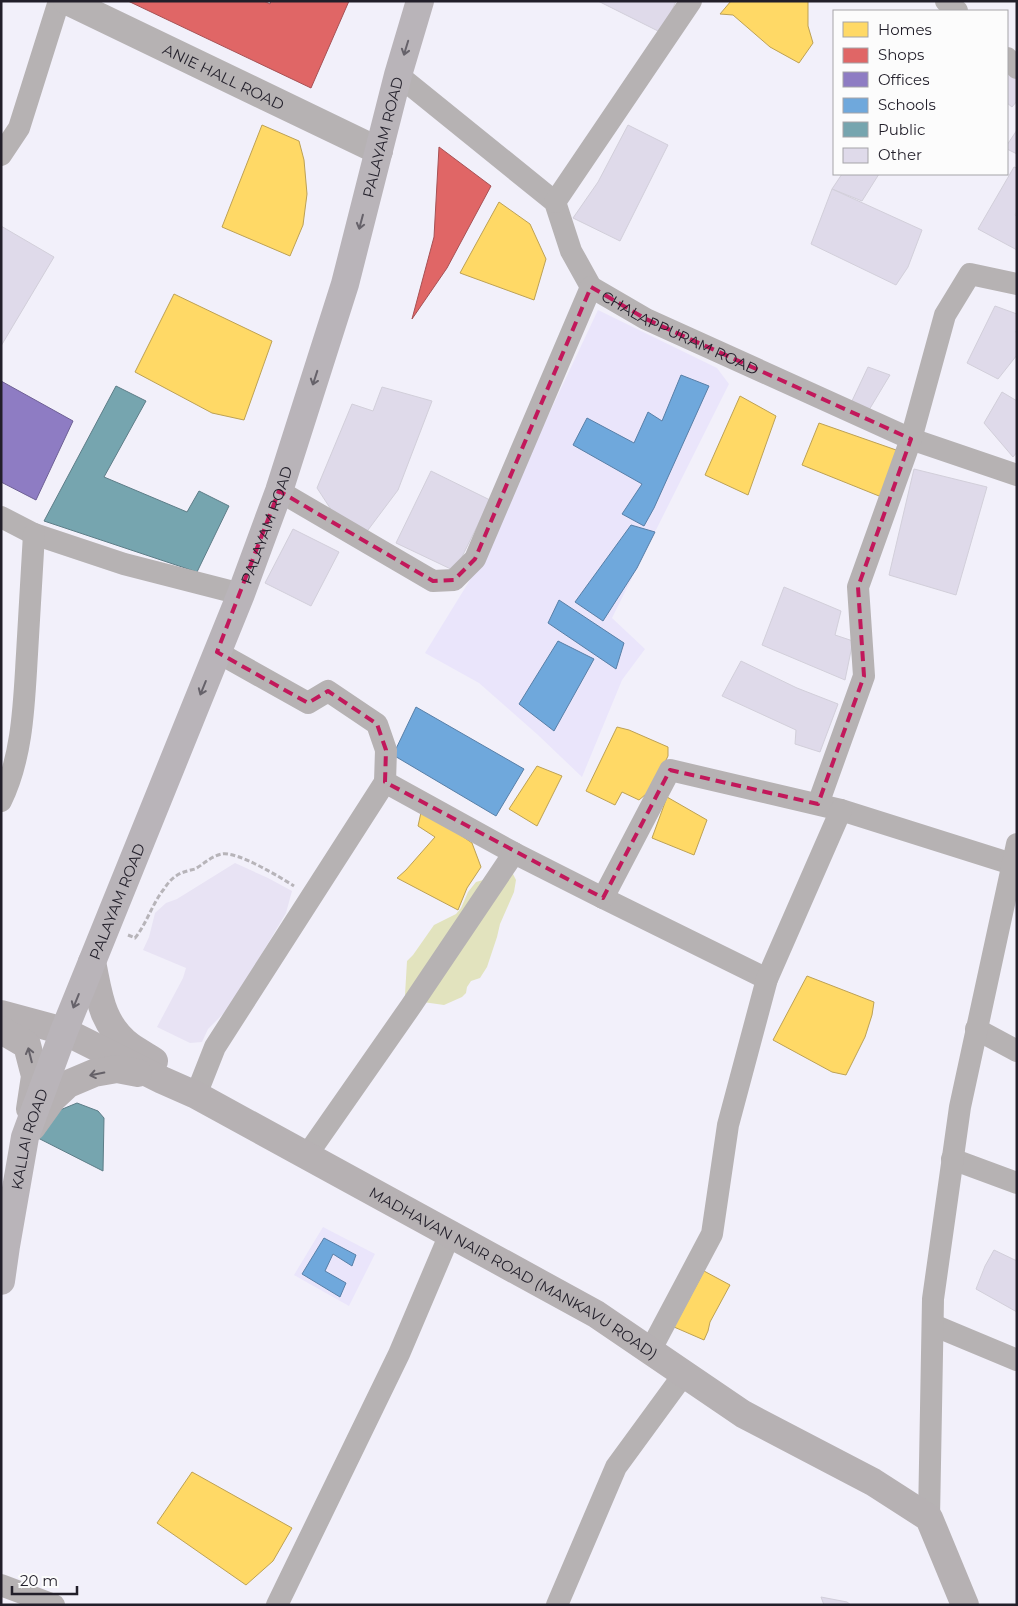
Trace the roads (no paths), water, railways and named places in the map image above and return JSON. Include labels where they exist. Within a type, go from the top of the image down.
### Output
[{"type":"main road","name":"PALAYAM ROAD","points":[[64,1031],[241,594],[279,491],[345,284],[398,75],[420,1]]},
{"type":"main road","points":[[92,962],[101,1007],[111,1028],[129,1045],[179,1078],[196,1094]]},
{"type":"main road","name":"MADHAVAN NAIR ROAD (MANKAVU ROAD)","points":[[1,1014],[64,1031],[162,1080],[196,1094],[596,1314],[743,1414],[873,1482],[929,1518]]},
{"type":"main road","points":[[1,1030],[27,1045],[35,1076],[25,1137]]},
{"type":"main road","name":"KALLAI ROAD","points":[[1,1280],[25,1137],[64,1031]]},
{"type":"main road","points":[[25,1137],[52,1099],[68,1084],[94,1073],[117,1069],[162,1080]]},
{"type":"main road","points":[[929,1518],[965,1605]]},
{"type":"street","points":[[1,155],[19,128],[59,1]]},
{"type":"street","name":"ANIE HALL ROAD","points":[[67,1],[379,151]]},
{"type":"street","points":[[398,75],[555,202],[691,1]]},
{"type":"street","points":[[946,1],[956,10]]},
{"type":"street","points":[[1008,59],[1017,68]]},
{"type":"street","name":"CHALAPPURAM ROAD","points":[[555,202],[571,251],[591,287],[646,319],[911,439],[1017,474]]},
{"type":"street","points":[[818,804],[864,676],[858,587],[911,439],[945,315],[970,274],[1017,284]]},
{"type":"street","points":[[279,491],[433,582],[454,580],[475,559],[591,287]]},
{"type":"street","points":[[1,517],[34,534],[124,564],[241,594]]},
{"type":"street","points":[[1,800],[6,790],[20,743],[34,534]]},
{"type":"street","points":[[196,1094],[216,1047],[385,782],[386,750],[377,724],[328,691],[308,703],[217,652]]},
{"type":"street","points":[[603,898],[670,770],[818,804],[1015,854],[960,1107],[933,1299],[929,1518]]},
{"type":"street","points":[[385,782],[514,854],[767,978]]},
{"type":"street","points":[[650,1351],[712,1234],[728,1125],[767,978],[841,810]]},
{"type":"street","points":[[307,1155],[514,854]]},
{"type":"street","points":[[976,1029],[1017,1051]]},
{"type":"street","points":[[952,1159],[1017,1183]]},
{"type":"street","points":[[277,1605],[399,1354],[450,1234]]},
{"type":"street","points":[[933,1325],[1017,1360]]},
{"type":"street","points":[[557,1605],[616,1467],[684,1374]]},
{"type":"street","points":[[1,1585],[54,1605]]}]
